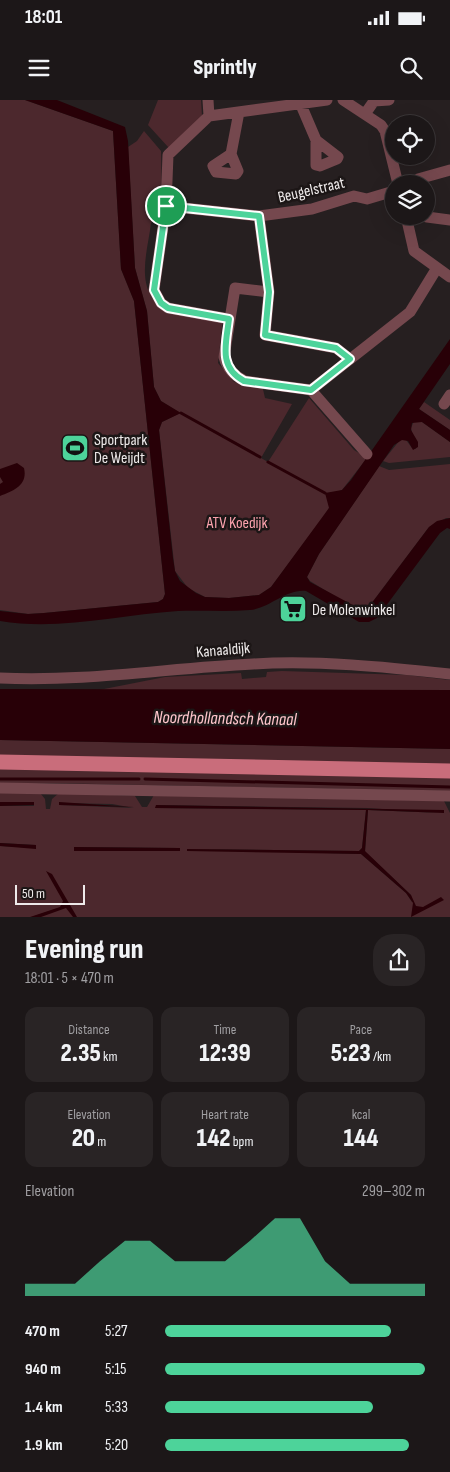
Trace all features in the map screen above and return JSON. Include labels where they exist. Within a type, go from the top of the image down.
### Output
[{"type":"main road","points":[[0,762],[450,771]]},
{"type":"street","points":[[208,100],[209,116]]},
{"type":"street","points":[[229,319],[168,308],[157,297],[154,290],[166,206],[168,154],[209,116],[327,100]]},
{"type":"street","points":[[344,100],[381,125],[385,131],[396,175]]},
{"type":"street","points":[[365,114],[374,101],[389,100]]},
{"type":"street","points":[[301,105],[316,140]]},
{"type":"street","points":[[231,154],[239,112]]},
{"type":"street","points":[[435,175],[450,170]]},
{"type":"street","name":"Beugelstraat","points":[[166,206],[259,216],[312,209],[354,196],[368,199],[385,194]]},
{"type":"street","points":[[259,216],[269,292],[265,335],[336,348],[350,359]]},
{"type":"street","points":[[435,217],[450,220]]},
{"type":"street","points":[[408,225],[414,251],[450,277]]},
{"type":"street","points":[[311,390],[410,312],[436,268]]},
{"type":"street","points":[[269,292],[235,288],[224,357],[226,364],[237,377],[244,381],[311,390],[366,454]]},
{"type":"street","name":"Kanaaldijk","points":[[0,678],[40,680],[99,678],[281,663],[450,674]]},
{"type":"street","points":[[0,788],[450,796]]},
{"type":"green space","name":"Sportpark De Weijdt","points":[[0,100],[25,100],[113,131],[121,269],[134,301],[165,594],[163,599],[158,602],[28,614],[0,610]]},
{"type":"green space","points":[[158,100],[201,100],[202,116],[169,148],[148,125]]},
{"type":"green space","name":"ATV Koedijk","points":[[144,131],[161,151],[162,213],[151,223],[145,265],[147,286],[157,304],[223,319],[218,363],[234,382],[262,385],[265,398],[292,404],[261,458],[268,462],[309,398],[354,450],[367,458],[342,490],[332,494],[329,508],[322,519],[271,587],[259,595],[229,598],[205,597],[188,588],[175,571],[159,430],[162,422],[180,413],[161,401],[154,387],[147,311],[135,268],[128,147],[137,141]]},
{"type":"green space","points":[[424,402],[450,420],[450,430],[419,409]]},
{"type":"green space","points":[[414,421],[422,422],[450,442],[450,457],[389,463],[383,461],[400,440],[406,440],[412,448],[416,449],[411,428]]},
{"type":"green space","points":[[450,464],[450,518],[446,518],[429,527],[368,608],[362,611],[354,608],[310,581],[307,577],[319,554],[379,466],[389,470]]},
{"type":"green space","points":[[267,672],[407,675],[450,680],[450,690],[99,690],[165,677],[241,673],[242,679],[266,677]]},
{"type":"green space","points":[[0,740],[450,749],[450,765],[0,756]]},
{"type":"green space","points":[[0,768],[450,777],[450,791],[47,783],[0,784]]},
{"type":"green space","points":[[0,791],[41,794],[45,799],[46,809],[50,809],[52,799],[59,793],[135,796],[142,807],[147,807],[154,795],[444,801],[450,813],[450,917],[0,917],[0,846],[36,848],[35,845],[0,843],[0,806],[34,806],[34,802],[0,802]],"holes":[[[59,803],[112,804],[134,808],[60,805]],[[156,805],[367,808],[443,813],[368,810],[365,852],[411,895],[412,902],[406,893],[361,854],[187,849],[359,851],[362,848],[366,810],[156,808]],[[74,847],[180,848],[180,851],[74,851]]]},
{"type":"water","points":[[25,100],[57,100],[125,127],[128,141],[135,268],[147,311],[154,387],[161,401],[181,413],[162,422],[159,430],[173,558],[175,571],[180,581],[196,593],[205,597],[229,598],[259,595],[271,587],[329,508],[325,493],[342,490],[351,480],[450,339],[450,364],[419,409],[450,430],[450,442],[422,422],[412,423],[411,430],[418,442],[418,447],[413,450],[408,441],[402,440],[394,445],[319,554],[307,577],[310,582],[362,610],[368,608],[429,527],[437,521],[450,518],[450,529],[447,528],[440,533],[377,618],[369,622],[359,622],[306,591],[298,591],[258,609],[250,610],[178,611],[44,624],[0,621],[0,611],[28,614],[158,602],[163,599],[165,594],[134,301],[121,269],[113,131]]},
{"type":"water","points":[[17,463],[24,468],[25,474],[22,483],[19,487],[0,496],[0,484],[3,482],[0,477],[0,469]]},
{"type":"water","name":"Noordhollandsch Kanaal","points":[[0,689],[450,690],[450,749],[0,740]]},
{"type":"water","points":[[0,802],[34,802],[34,805],[0,806]]},
{"type":"water","points":[[59,802],[134,807],[59,805]]},
{"type":"water","points":[[156,805],[444,810],[444,813],[368,810],[365,851],[411,895],[416,906],[423,907],[441,897],[444,900],[411,917],[413,903],[406,893],[361,854],[187,851],[187,849],[359,851],[362,848],[366,810],[155,808]]},
{"type":"water","points":[[0,843],[36,845],[36,849],[0,846]]},
{"type":"water","points":[[74,847],[180,848],[180,851],[74,851]]},
{"type":"water","points":[[46,871],[52,874],[77,917],[73,917],[66,908],[41,917],[30,917],[60,907],[63,901]]},
{"type":"waterway","points":[[181,413],[260,457]]},
{"type":"waterway","points":[[268,462],[325,493]]},
{"type":"waterway","points":[[0,779],[139,779]]},
{"type":"waterway","points":[[145,779],[450,787]]},
{"type":"place","name":"Sportpark De Weijdt","points":[[75,448]]},
{"type":"place","name":"De Molenwinkel","points":[[293,609]]},
{"type":"route","points":[[166,206],[259,216],[269,292],[265,335],[336,348],[350,359],[311,390],[244,381],[237,377],[226,364],[224,357],[229,319],[168,308],[161,303],[154,290],[166,206]]}]
